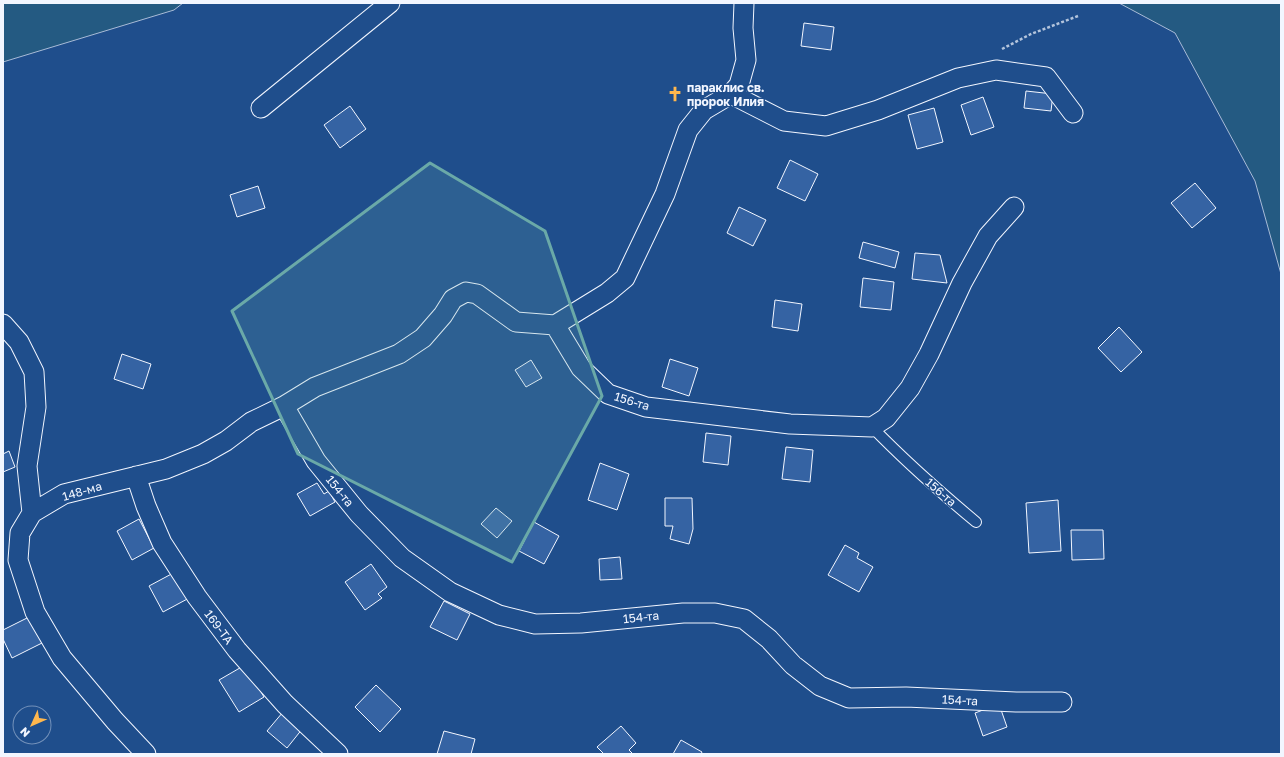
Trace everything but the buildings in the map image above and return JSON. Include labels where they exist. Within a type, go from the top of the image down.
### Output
[{"type":"street","points":[[261,108],[390,3]]},
{"type":"street","points":[[284,406],[315,387],[398,354],[423,338],[454,299],[466,292],[477,294],[516,322],[555,325],[607,293],[625,278],[665,194],[688,130],[704,110],[731,94],[739,85],[746,60],[743,28],[744,3]]},
{"type":"street","points":[[731,94],[784,121],[826,126],[878,110],[958,78],[996,70],[1046,77],[1073,113]]},
{"type":"street","points":[[872,427],[886,418],[910,388],[929,354],[962,283],[988,236],[1014,207]]},
{"type":"street","points":[[3,324],[19,342],[34,372],[36,407],[27,466],[32,513]]},
{"type":"street","name":"156-та","points":[[555,325],[581,368],[608,394],[646,407],[790,424],[872,427]]},
{"type":"street","name":"148-ма","points":[[146,754],[115,721],[62,658],[35,612],[18,560],[20,533],[32,513],[64,494],[166,469],[203,454],[226,441],[251,422],[284,406]]},
{"type":"street","name":"154-та","points":[[284,406],[316,461],[359,514],[402,558],[450,592],[499,615],[535,624],[581,623],[682,613],[715,613],[744,619],[770,639],[793,665],[820,686],[850,698],[906,697],[1016,702],[1062,702]]},
{"type":"street","name":"169-TA","points":[[136,476],[146,506],[162,543],[197,598],[236,650],[285,704],[338,754]]},
{"type":"lane","name":"156-та","points":[[872,427],[894,450],[933,486],[976,522]]},
{"type":"path","points":[[1000,50],[1030,34],[1078,16]]},
{"type":"highlighted area","points":[[430,163],[545,231],[602,396],[512,562],[298,454],[232,311]]},
{"type":"shaded area","points":[[3,3],[183,3],[174,10],[3,62]]},
{"type":"shaded area","points":[[1119,3],[1281,3],[1281,274],[1255,181],[1175,33]]},
{"type":"place","name":"параклис св. пророк Илия","points":[[675,94]]}]
